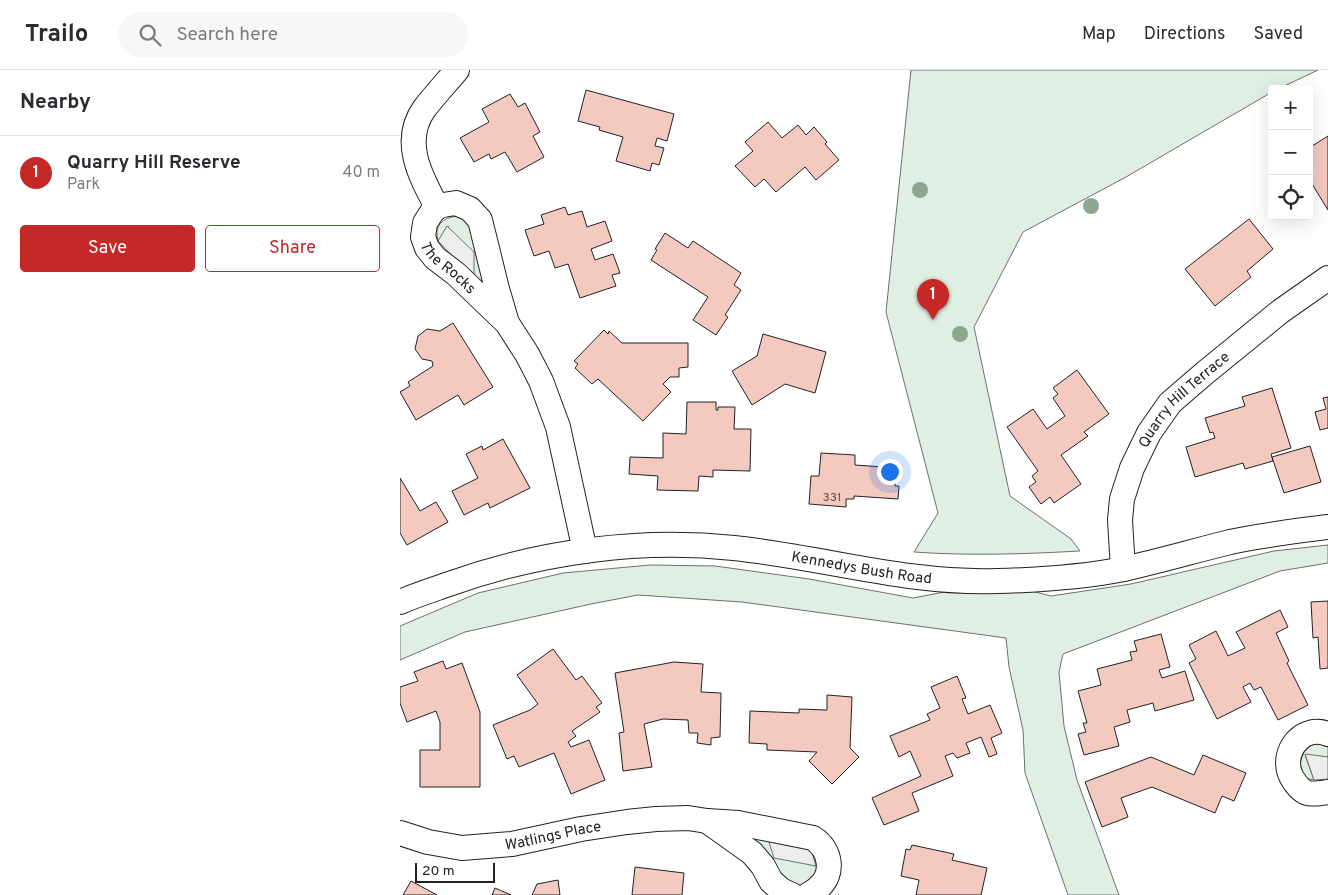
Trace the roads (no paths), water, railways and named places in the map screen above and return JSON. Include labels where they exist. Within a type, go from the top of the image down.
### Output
[{"type":"street","points":[[437,207],[415,160],[416,126],[423,111],[456,70]]},
{"type":"street","name":"The Rocks","points":[[507,323],[494,281],[480,220],[470,209],[456,203],[437,207],[425,223],[423,238],[427,248],[435,258],[456,274],[507,323],[542,381],[558,427],[585,551]]},
{"type":"street","name":"Quarry Hill Terrace","points":[[1123,569],[1120,520],[1122,499],[1132,468],[1149,433],[1170,403],[1281,311],[1328,278]]},
{"type":"street","name":"Kennedys Bush Road","points":[[400,602],[474,575],[544,558],[585,551],[648,546],[733,548],[926,578],[996,582],[1081,576],[1123,569],[1233,542],[1328,526]]},
{"type":"street","points":[[1328,734],[1314,731],[1303,735],[1289,753],[1287,762],[1290,776],[1305,793],[1328,792]]},
{"type":"street","name":"Watlings Place","points":[[400,833],[428,842],[462,848],[512,844],[581,829],[656,818],[688,818],[738,823],[814,838],[820,843],[827,853],[829,864],[827,878],[819,888],[808,895]]},
{"type":"street","name":"Watlings Place","points":[[706,821],[752,853],[763,866],[771,881],[781,890],[792,895]]},
{"type":"place","name":"Quarry Hill Reserve","points":[[933,320]]}]
